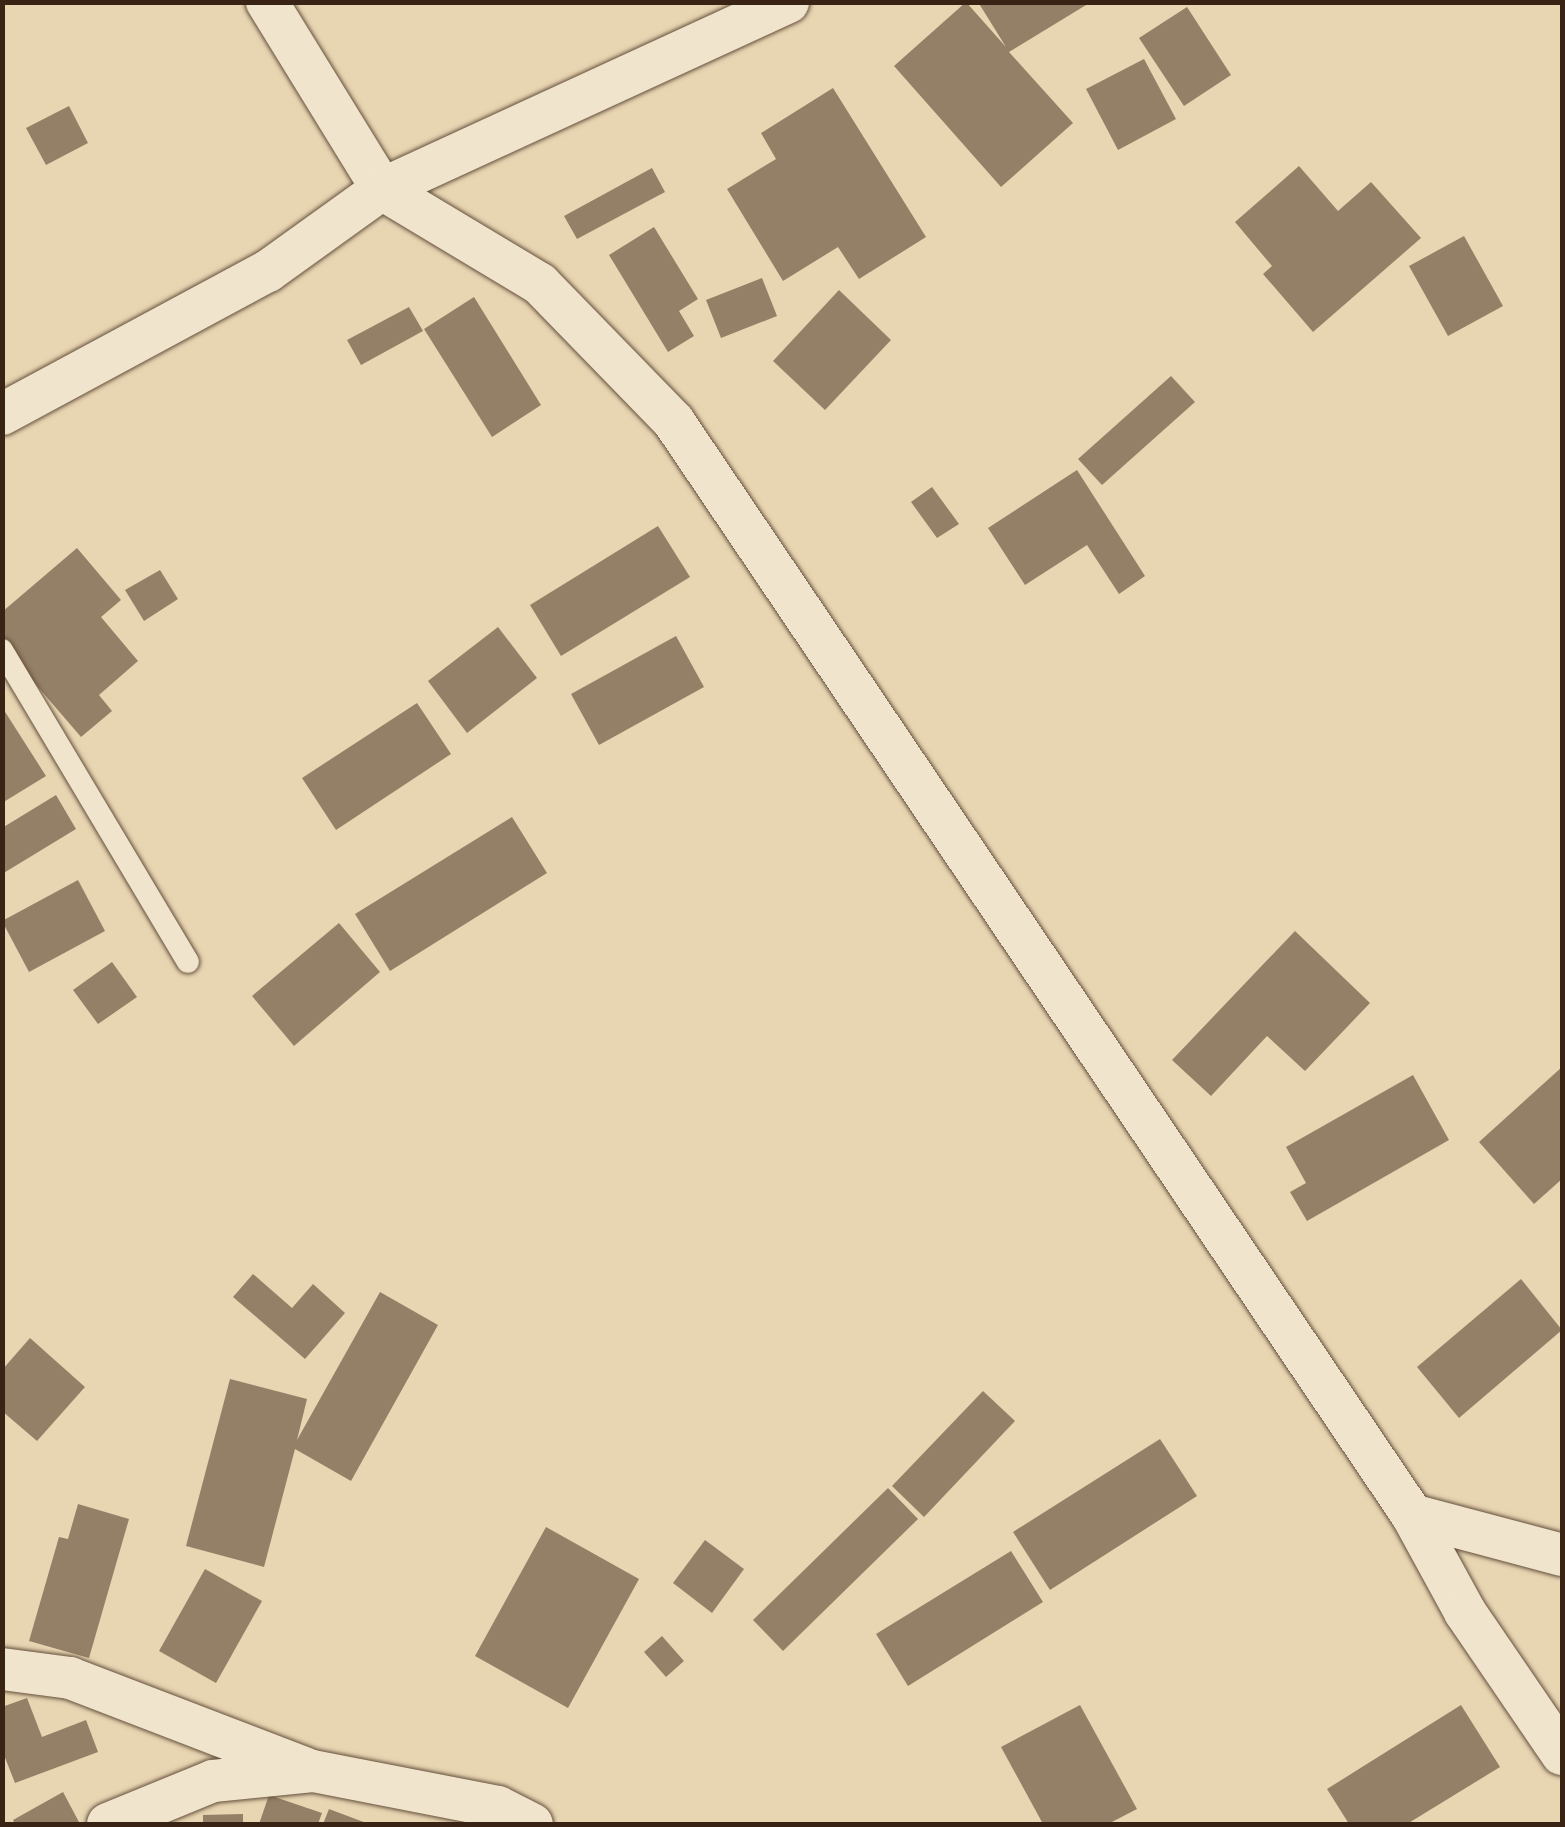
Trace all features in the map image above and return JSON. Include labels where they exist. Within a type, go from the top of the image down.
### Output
[{"type":"street","points":[[268,2],[382,190],[540,284],[674,422],[1412,1515],[1464,1612],[1562,1754]]},
{"type":"street","points":[[2,414],[268,271],[382,190],[788,2]]},
{"type":"street","points":[[1412,1515],[1562,1554]]},
{"type":"street","points":[[2,1669],[70,1678],[313,1771],[498,1806],[532,1824]]},
{"type":"street","points":[[108,1824],[213,1781],[313,1771]]},
{"type":"lane","points":[[2,650],[188,962]]},
{"type":"building","points":[[966,2],[1006,47],[978,2],[1091,2],[1009,52],[1073,123],[1001,187],[894,66]]},
{"type":"building","points":[[1187,7],[1231,75],[1184,106],[1139,38]]},
{"type":"building","points":[[1144,59],[1176,119],[1118,150],[1086,89]]},
{"type":"building","points":[[833,88],[926,237],[859,279],[838,247],[783,281],[727,189],[776,159],[761,133]]},
{"type":"building","points":[[69,106],[88,143],[46,165],[26,128]]},
{"type":"building","points":[[1299,166],[1338,211],[1371,182],[1421,238],[1313,332],[1263,274],[1272,266],[1235,222]]},
{"type":"building","points":[[652,168],[665,192],[577,239],[564,216]]},
{"type":"building","points":[[654,227],[698,299],[679,311],[694,336],[668,352],[609,255]]},
{"type":"building","points":[[1464,236],[1503,306],[1448,336],[1409,266]]},
{"type":"building","points":[[762,278],[777,316],[721,338],[706,300]]},
{"type":"building","points":[[839,290],[891,340],[825,410],[773,361]]},
{"type":"building","points":[[474,297],[541,405],[492,437],[424,329]]},
{"type":"building","points":[[409,307],[423,331],[361,365],[347,340]]},
{"type":"building","points":[[1171,376],[1195,402],[1102,485],[1078,459]]},
{"type":"building","points":[[1077,470],[1145,576],[1119,594],[1087,545],[1025,585],[988,528]]},
{"type":"building","points":[[932,487],[959,524],[937,538],[911,502]]},
{"type":"building","points":[[658,526],[690,577],[561,656],[530,605]]},
{"type":"building","points":[[77,548],[121,600],[101,617],[138,661],[99,695],[112,711],[81,737],[2,645],[2,612]]},
{"type":"building","points":[[160,570],[178,599],[144,621],[125,590]]},
{"type":"building","points":[[498,627],[537,678],[467,733],[428,681]]},
{"type":"building","points":[[676,636],[704,687],[599,745],[571,694]]},
{"type":"building","points":[[417,703],[451,754],[336,830],[302,778]]},
{"type":"building","points":[[2,707],[46,776],[2,803]]},
{"type":"building","points":[[56,795],[76,829],[2,874],[2,828]]},
{"type":"building","points":[[512,817],[547,873],[390,971],[355,914]]},
{"type":"building","points":[[78,880],[105,931],[29,972],[2,921]]},
{"type":"building","points":[[339,923],[380,972],[294,1046],[252,996]]},
{"type":"building","points":[[1295,931],[1370,1003],[1305,1071],[1267,1036],[1211,1096],[1172,1060]]},
{"type":"building","points":[[112,962],[137,997],[98,1024],[73,990]]},
{"type":"building","points":[[1562,1067],[1562,1179],[1534,1204],[1479,1142]]},
{"type":"building","points":[[1413,1075],[1449,1140],[1307,1221],[1290,1192],[1306,1183],[1286,1147]]},
{"type":"building","points":[[253,1274],[292,1308],[313,1284],[345,1313],[305,1359],[233,1297]]},
{"type":"building","points":[[1521,1279],[1562,1330],[1459,1418],[1417,1367]]},
{"type":"building","points":[[380,1292],[438,1325],[351,1481],[295,1449],[264,1567],[186,1546],[230,1379],[307,1399],[297,1440]]},
{"type":"building","points":[[30,1338],[85,1387],[37,1441],[2,1411],[2,1370]]},
{"type":"building","points":[[983,1391],[1015,1421],[924,1517],[892,1486]]},
{"type":"building","points":[[1160,1439],[1197,1496],[1050,1590],[1013,1532]]},
{"type":"building","points":[[888,1488],[918,1519],[783,1651],[753,1620]]},
{"type":"building","points":[[78,1504],[129,1519],[89,1658],[29,1641],[59,1537],[68,1539]]},
{"type":"building","points":[[546,1527],[639,1579],[568,1708],[475,1656]]},
{"type":"building","points":[[705,1540],[744,1569],[712,1613],[673,1583]]},
{"type":"building","points":[[1011,1551],[1043,1602],[908,1686],[876,1634]]},
{"type":"building","points":[[205,1569],[262,1601],[216,1683],[159,1651]]},
{"type":"building","points":[[662,1636],[684,1661],[666,1677],[644,1652]]},
{"type":"building","points":[[27,1698],[42,1737],[86,1720],[98,1752],[15,1783],[2,1750],[2,1707]]},
{"type":"building","points":[[1080,1705],[1137,1809],[1108,1824],[1043,1824],[1001,1747]]},
{"type":"building","points":[[1461,1705],[1500,1767],[1407,1824],[1349,1824],[1327,1789]]},
{"type":"building","points":[[63,1792],[79,1822],[15,1824],[13,1820]]},
{"type":"building","points":[[269,1795],[322,1813],[318,1824],[259,1824]]},
{"type":"building","points":[[329,1809],[369,1824],[323,1824]]},
{"type":"building","points":[[243,1814],[243,1824],[203,1824],[203,1815]]}]
